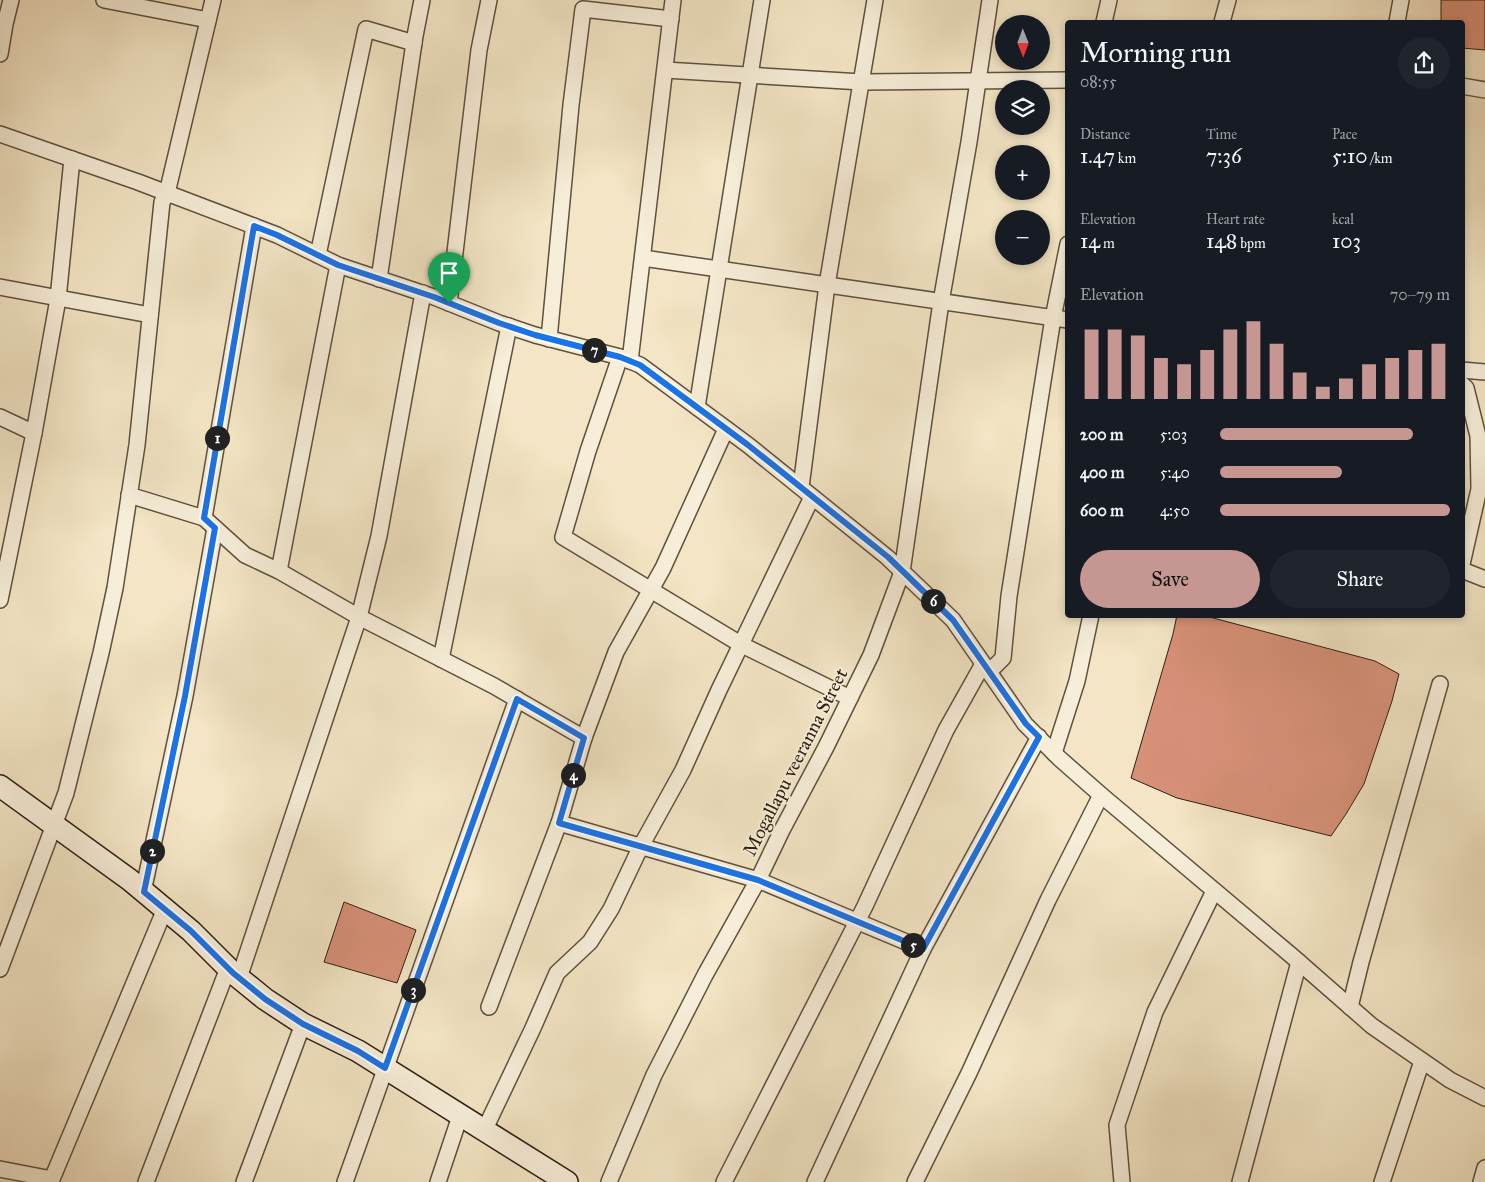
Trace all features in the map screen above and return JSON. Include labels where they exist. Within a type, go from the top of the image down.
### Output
[{"type":"main road","points":[[0,786],[144,892],[191,931],[234,973],[265,999],[303,1024],[358,1051],[567,1182]]},
{"type":"street","points":[[0,54],[11,0]]},
{"type":"street","points":[[104,0],[208,20]]},
{"type":"street","points":[[0,970],[66,793],[101,653],[115,588],[137,445],[162,202],[168,193],[213,0]]},
{"type":"street","points":[[379,279],[422,0]]},
{"type":"street","points":[[449,303],[478,59],[489,0]]},
{"type":"street","points":[[673,0],[643,258],[625,359],[588,451],[563,537],[742,645],[850,698]]},
{"type":"street","points":[[697,407],[748,75],[762,0]]},
{"type":"street","points":[[800,487],[827,285],[875,0]]},
{"type":"street","name":"Mogallapu veeranna Street","points":[[609,1182],[654,1075],[704,975],[758,880],[871,655],[902,572],[941,302],[990,0]]},
{"type":"street","points":[[1104,20],[1109,0]]},
{"type":"street","points":[[1223,20],[1228,0]]},
{"type":"street","points":[[1396,20],[1401,0]]},
{"type":"street","points":[[549,339],[571,105],[583,9],[671,19]]},
{"type":"street","points":[[318,255],[366,29],[414,43]]},
{"type":"street","points":[[665,70],[862,82],[1065,80]]},
{"type":"street","points":[[1465,92],[1485,90]]},
{"type":"street","points":[[0,134],[168,193],[254,226],[338,265],[423,293],[509,326],[640,365],[726,428],[888,557],[953,620],[1026,724],[1054,753],[1101,795],[1372,1026],[1450,1080],[1485,1098]]},
{"type":"street","points":[[0,600],[34,433],[58,298],[72,159]]},
{"type":"street","points":[[144,892],[185,696],[254,226]]},
{"type":"street","points":[[643,258],[1060,319]]},
{"type":"street","points":[[279,571],[338,265]]},
{"type":"street","points":[[724,1182],[857,922],[946,730],[986,668],[1003,658],[1009,596],[1060,319],[1065,272]]},
{"type":"street","points":[[0,287],[150,315]]},
{"type":"street","points":[[146,1182],[234,973],[359,616],[379,536],[423,293]]},
{"type":"street","points":[[441,659],[509,326]]},
{"type":"street","points":[[1465,370],[1485,372]]},
{"type":"street","points":[[1465,387],[1478,436],[1479,490],[1465,551]]},
{"type":"street","points":[[0,417],[34,433]]},
{"type":"street","points":[[489,1007],[559,823],[584,738],[616,652],[663,568],[726,428]]},
{"type":"street","points":[[130,495],[209,523],[246,556],[279,571],[359,616],[517,699],[584,738]]},
{"type":"street","points":[[484,1131],[557,974],[590,942],[611,908],[641,846],[683,770],[812,497]]},
{"type":"street","points":[[1465,571],[1485,579]]},
{"type":"street","points":[[1054,753],[1077,681],[1090,618]]},
{"type":"street","points":[[1350,1007],[1440,684]]},
{"type":"street","points":[[345,1182],[517,699]]},
{"type":"street","points":[[815,1182],[923,949],[1039,737]]},
{"type":"street","points":[[915,1182],[969,1073],[1048,900],[1101,795]]},
{"type":"street","points":[[559,823],[758,880],[923,949]]},
{"type":"street","points":[[1122,1182],[1118,1125],[1155,1012],[1214,891]]},
{"type":"street","points":[[0,1169],[52,1178],[164,909]]},
{"type":"street","points":[[1240,1182],[1299,962]]},
{"type":"street","points":[[244,1182],[303,1024]]},
{"type":"street","points":[[1382,1182],[1422,1061]]},
{"type":"street","points":[[438,1182],[460,1116]]},
{"type":"street","points":[[1481,1182],[1485,1168]]},
{"type":"building","points":[[1441,0],[1485,0],[1485,50],[1465,48],[1465,20],[1441,20]]},
{"type":"building","points":[[1176,618],[1213,618],[1375,661],[1399,674],[1392,701],[1364,784],[1331,836],[1177,798],[1131,778]]},
{"type":"building","points":[[344,902],[416,930],[397,983],[324,962]]},
{"type":"route","points":[[254,226],[277,235],[338,265],[449,303],[535,335],[620,357],[640,365],[668,385],[748,445],[888,557],[953,620],[1026,724],[1039,737],[923,949],[758,880],[559,823],[584,738],[517,699],[385,1068],[358,1051],[303,1024],[265,999],[233,973],[191,931],[144,892],[185,696],[215,528],[204,518],[254,226]]}]
